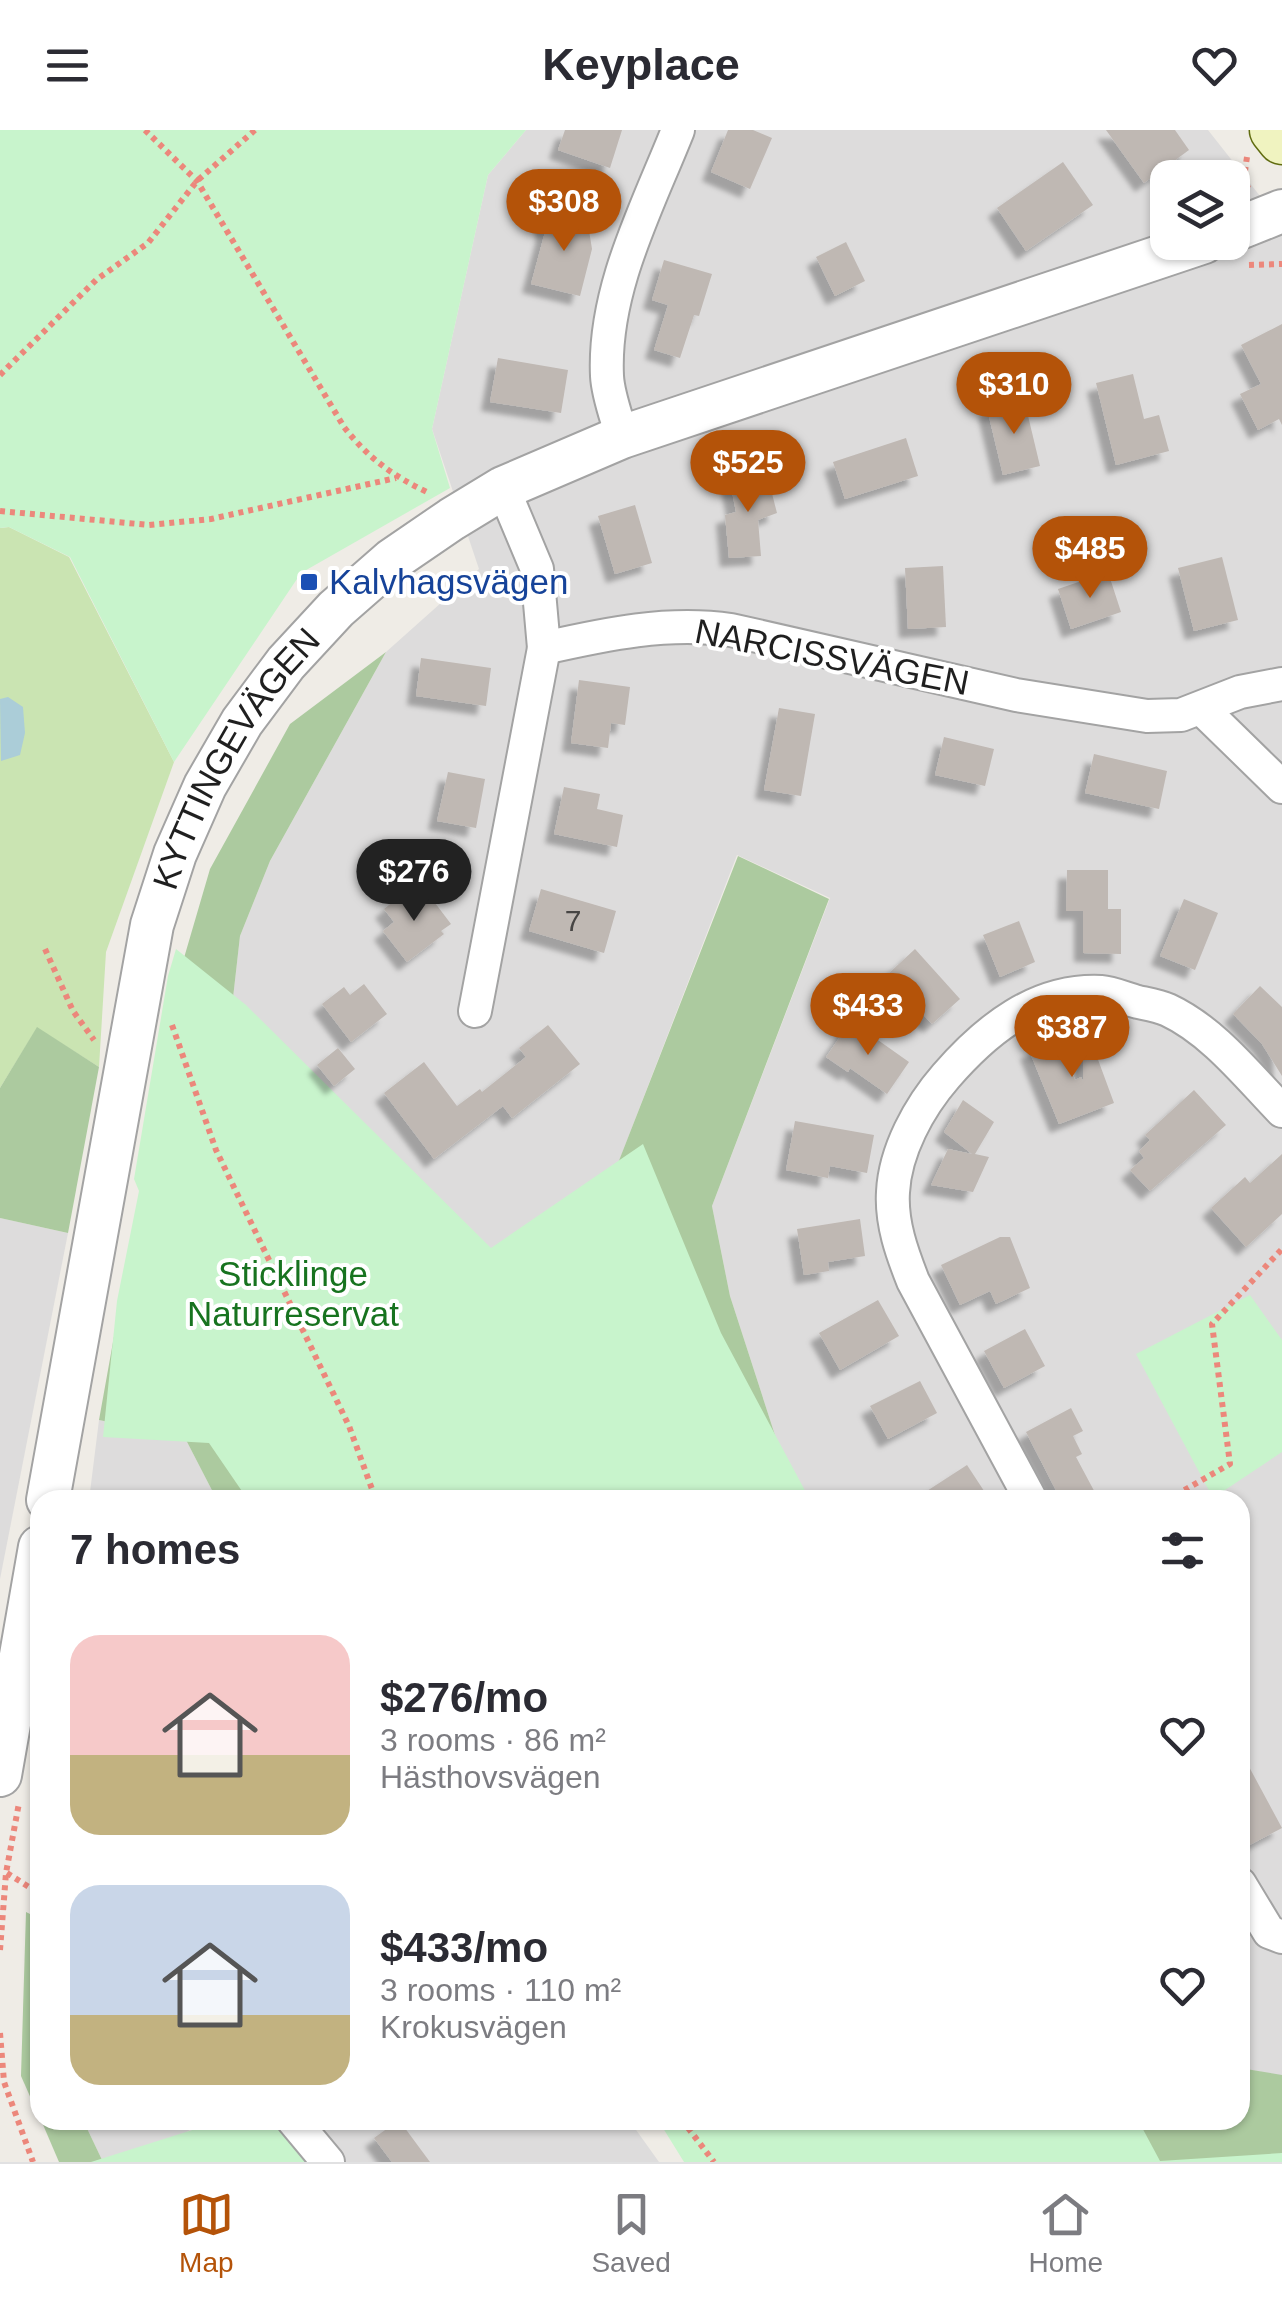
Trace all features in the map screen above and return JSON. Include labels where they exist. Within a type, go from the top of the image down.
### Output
[{"type":"main road","points":[[1274,130],[1282,140]]},
{"type":"street","points":[[622,437],[607,380],[608,347],[622,269],[678,130]]},
{"type":"street","points":[[1250,224],[1282,211]]},
{"type":"street","name":"KYTTINGEVÄGEN","points":[[50,1490],[152,925],[175,854],[205,786],[242,722],[286,663],[336,608],[392,560],[503,488],[622,437],[1150,260]]},
{"type":"street","points":[[476,1012],[544,648],[537,569],[503,488]]},
{"type":"street","name":"NARCISSVÄGEN","points":[[544,648],[621,631],[697,625],[1016,695],[1146,716],[1181,715],[1240,692],[1282,684]]},
{"type":"street","points":[[1201,708],[1282,787]]},
{"type":"street","points":[[1026,1490],[913,1281],[901,1251],[892,1190],[906,1136],[932,1092],[976,1041],[1010,1016],[1064,996],[1103,992],[1167,1010],[1218,1046],[1282,1111]]},
{"type":"street","points":[[10,1786],[30,1627]]},
{"type":"street","points":[[1250,1900],[1270,1932],[1282,1937]]},
{"type":"street","points":[[301,2130],[328,2162]]},
{"type":"path","points":[[0,511],[88,522],[165,524],[211,520],[398,478],[362,450],[344,426],[197,181],[145,130]]},
{"type":"path","points":[[0,374],[96,280],[148,244],[197,181],[255,130]]},
{"type":"path","points":[[45,949],[73,1012],[102,1051],[124,1069]]},
{"type":"path","points":[[168,1012],[216,1150],[349,1426],[372,1490]]},
{"type":"path","points":[[1184,1490],[1230,1464],[1212,1324],[1282,1250]]},
{"type":"path","points":[[0,1950],[10,1786]]},
{"type":"path","points":[[6,1873],[30,1888]]},
{"type":"path","points":[[0,2033],[4,2082],[33,2162]]},
{"type":"path","points":[[690,2130],[714,2162]]},
{"type":"shaded area","points":[[526,130],[1208,130],[1232,160],[1150,160],[1150,260],[1250,260],[1250,183],[1282,224],[1282,2076],[1250,2070],[1250,1490],[793,1490],[730,1296],[712,1206],[830,898],[737,855],[604,1200],[512,1276],[233,998],[240,936],[270,861],[386,652],[479,569],[432,429],[488,175]]},
{"type":"shaded area","points":[[0,1218],[68,1233],[0,1579]]},
{"type":"shaded area","points":[[99,1420],[185,1438],[212,1490],[90,1490]]},
{"type":"shaded area","points":[[88,2130],[190,2130],[138,2162],[103,2162]]},
{"type":"shaded area","points":[[314,2130],[636,2130],[659,2162],[341,2162]]},
{"type":"green space","points":[[0,130],[526,130],[488,175],[432,429],[450,488],[301,573],[174,762],[70,557],[9,527],[0,528]]},
{"type":"green space","points":[[9,527],[69,557],[174,762],[106,952],[99,1067],[37,1028],[0,1088],[0,528]]},
{"type":"green space","name":"Sticklinge Naturreservat","points":[[386,652],[270,861],[240,936],[233,998],[512,1276],[604,1199],[738,856],[829,899],[712,1206],[730,1296],[793,1490],[212,1490],[185,1438],[99,1420],[179,975],[210,869],[290,724]]},
{"type":"green space","name":"Sticklinge Naturreservat","points":[[176,949],[246,1005],[491,1248],[643,1144],[721,1333],[805,1490],[241,1490],[209,1443],[103,1437],[117,1301],[139,1191],[134,1179],[168,976]]},
{"type":"green space","points":[[37,1027],[99,1067],[68,1233],[0,1218],[0,1088]]},
{"type":"green space","points":[[1250,1295],[1282,1340],[1282,1452],[1225,1490],[1209,1490],[1136,1354]]},
{"type":"green space","points":[[26,1912],[30,1914],[30,2096],[21,2076]]},
{"type":"green space","points":[[1250,2070],[1282,2075],[1282,2162],[723,2162],[699,2130],[1250,2130]]},
{"type":"green space","points":[[45,2130],[88,2130],[103,2162],[59,2162]]},
{"type":"green space","points":[[192,2130],[281,2130],[310,2162],[91,2162]]},
{"type":"green space","points":[[664,2130],[1143,2130],[1160,2161],[1282,2153],[1282,2162],[684,2162]]},
{"type":"water","points":[[8,697],[23,707],[25,733],[20,755],[1,761],[0,699]]},
{"type":"building","points":[[565,130],[622,130],[610,168],[558,150]]},
{"type":"building","points":[[728,130],[753,130],[772,138],[750,189],[711,172]]},
{"type":"building","points":[[1106,130],[1175,130],[1189,150],[1175,160],[1150,160],[1150,179],[1144,183]]},
{"type":"building","points":[[1063,162],[1093,205],[1026,251],[997,208]]},
{"type":"building","points":[[586,212],[592,249],[580,296],[531,284],[545,232],[543,219]]},
{"type":"building","points":[[846,242],[865,281],[835,296],[816,257]]},
{"type":"building","points":[[664,260],[712,274],[680,358],[654,350],[668,305],[652,300]]},
{"type":"building","points":[[1282,324],[1282,425],[1279,419],[1258,430],[1240,394],[1261,384],[1241,345]]},
{"type":"building","points":[[498,358],[568,370],[561,413],[490,402]]},
{"type":"building","points":[[1133,374],[1144,419],[1159,415],[1169,451],[1116,465],[1096,383]]},
{"type":"building","points":[[1024,399],[1040,466],[1003,475],[987,408]]},
{"type":"building","points":[[906,438],[918,476],[845,499],[833,462]]},
{"type":"building","points":[[767,474],[777,513],[758,520],[761,556],[729,558],[725,515],[736,512],[730,481]]},
{"type":"building","points":[[635,505],[652,563],[615,574],[598,516]]},
{"type":"building","points":[[1222,557],[1238,620],[1194,631],[1178,568]]},
{"type":"building","points":[[943,566],[946,627],[908,629],[905,568]]},
{"type":"building","points":[[1108,572],[1121,612],[1071,629],[1058,589]]},
{"type":"building","points":[[421,658],[491,668],[486,706],[416,696]]},
{"type":"building","points":[[579,680],[630,687],[625,725],[611,723],[608,748],[571,743]]},
{"type":"building","points":[[779,708],[815,714],[801,796],[764,790]]},
{"type":"building","points":[[944,737],[994,749],[985,786],[935,775]]},
{"type":"building","points":[[1094,754],[1167,771],[1159,809],[1085,793]]},
{"type":"building","points":[[448,772],[485,779],[476,828],[437,821]]},
{"type":"building","points":[[564,787],[600,794],[597,809],[623,815],[617,847],[554,834]]},
{"type":"building","points":[[1067,870],[1108,870],[1108,909],[1121,909],[1121,954],[1083,953],[1083,911],[1066,911]]},
{"type":"building","points":[[409,889],[420,903],[429,895],[451,924],[407,962],[383,931],[394,922],[384,909]]},
{"type":"building","points":[[541,889],[616,911],[604,953],[529,931]]},
{"type":"building","points":[[1184,899],[1218,913],[1195,970],[1160,956]]},
{"type":"building","points":[[1019,921],[1035,962],[1000,977],[983,935]]},
{"type":"building","points":[[915,949],[960,999],[932,1024],[887,975]]},
{"type":"building","points":[[364,984],[387,1014],[351,1042],[322,1004],[344,987],[350,995]]},
{"type":"building","points":[[1260,986],[1282,1007],[1282,1076],[1262,1044],[1233,1014]]},
{"type":"building","points":[[851,1021],[909,1062],[887,1094],[850,1068],[848,1072],[826,1057]]},
{"type":"building","points":[[548,1025],[580,1064],[512,1118],[503,1106],[434,1159],[384,1093],[424,1062],[457,1106],[480,1089],[482,1092],[526,1057],[519,1048]]},
{"type":"building","points":[[1086,1027],[1114,1103],[1059,1124],[1029,1050],[1059,1039],[1075,1080],[1081,1077],[1083,1081]]},
{"type":"building","points":[[338,1048],[355,1069],[334,1086],[317,1065]]},
{"type":"building","points":[[1194,1090],[1226,1125],[1150,1191],[1130,1170],[1144,1158],[1139,1151],[1150,1140],[1145,1135]]},
{"type":"building","points":[[963,1100],[994,1122],[975,1154],[989,1157],[973,1192],[931,1185],[948,1149],[972,1154],[944,1132]]},
{"type":"building","points":[[795,1121],[874,1135],[867,1173],[830,1166],[828,1178],[786,1170]]},
{"type":"building","points":[[1282,1154],[1282,1214],[1246,1247],[1211,1208],[1245,1177],[1250,1183]]},
{"type":"building","points":[[860,1219],[865,1256],[828,1262],[829,1271],[804,1275],[797,1229]]},
{"type":"building","points":[[1000,1237],[1010,1237],[1030,1288],[996,1304],[990,1291],[960,1305],[941,1265]]},
{"type":"building","points":[[878,1300],[899,1336],[840,1370],[819,1333]]},
{"type":"building","points":[[1025,1329],[1045,1366],[1004,1388],[984,1351]]},
{"type":"building","points":[[920,1381],[937,1413],[888,1439],[870,1406]]},
{"type":"building","points":[[1071,1408],[1083,1431],[1073,1436],[1082,1454],[1076,1457],[1094,1490],[1056,1490],[1026,1432]]},
{"type":"building","points":[[967,1465],[983,1490],[928,1490]]},
{"type":"building","points":[[1250,1769],[1282,1828],[1250,1845]]},
{"type":"building","points":[[385,2130],[406,2130],[430,2162],[392,2162],[374,2138]]},
{"type":"place","name":"Kalvhagsvägen","points":[[309,582]]}]
